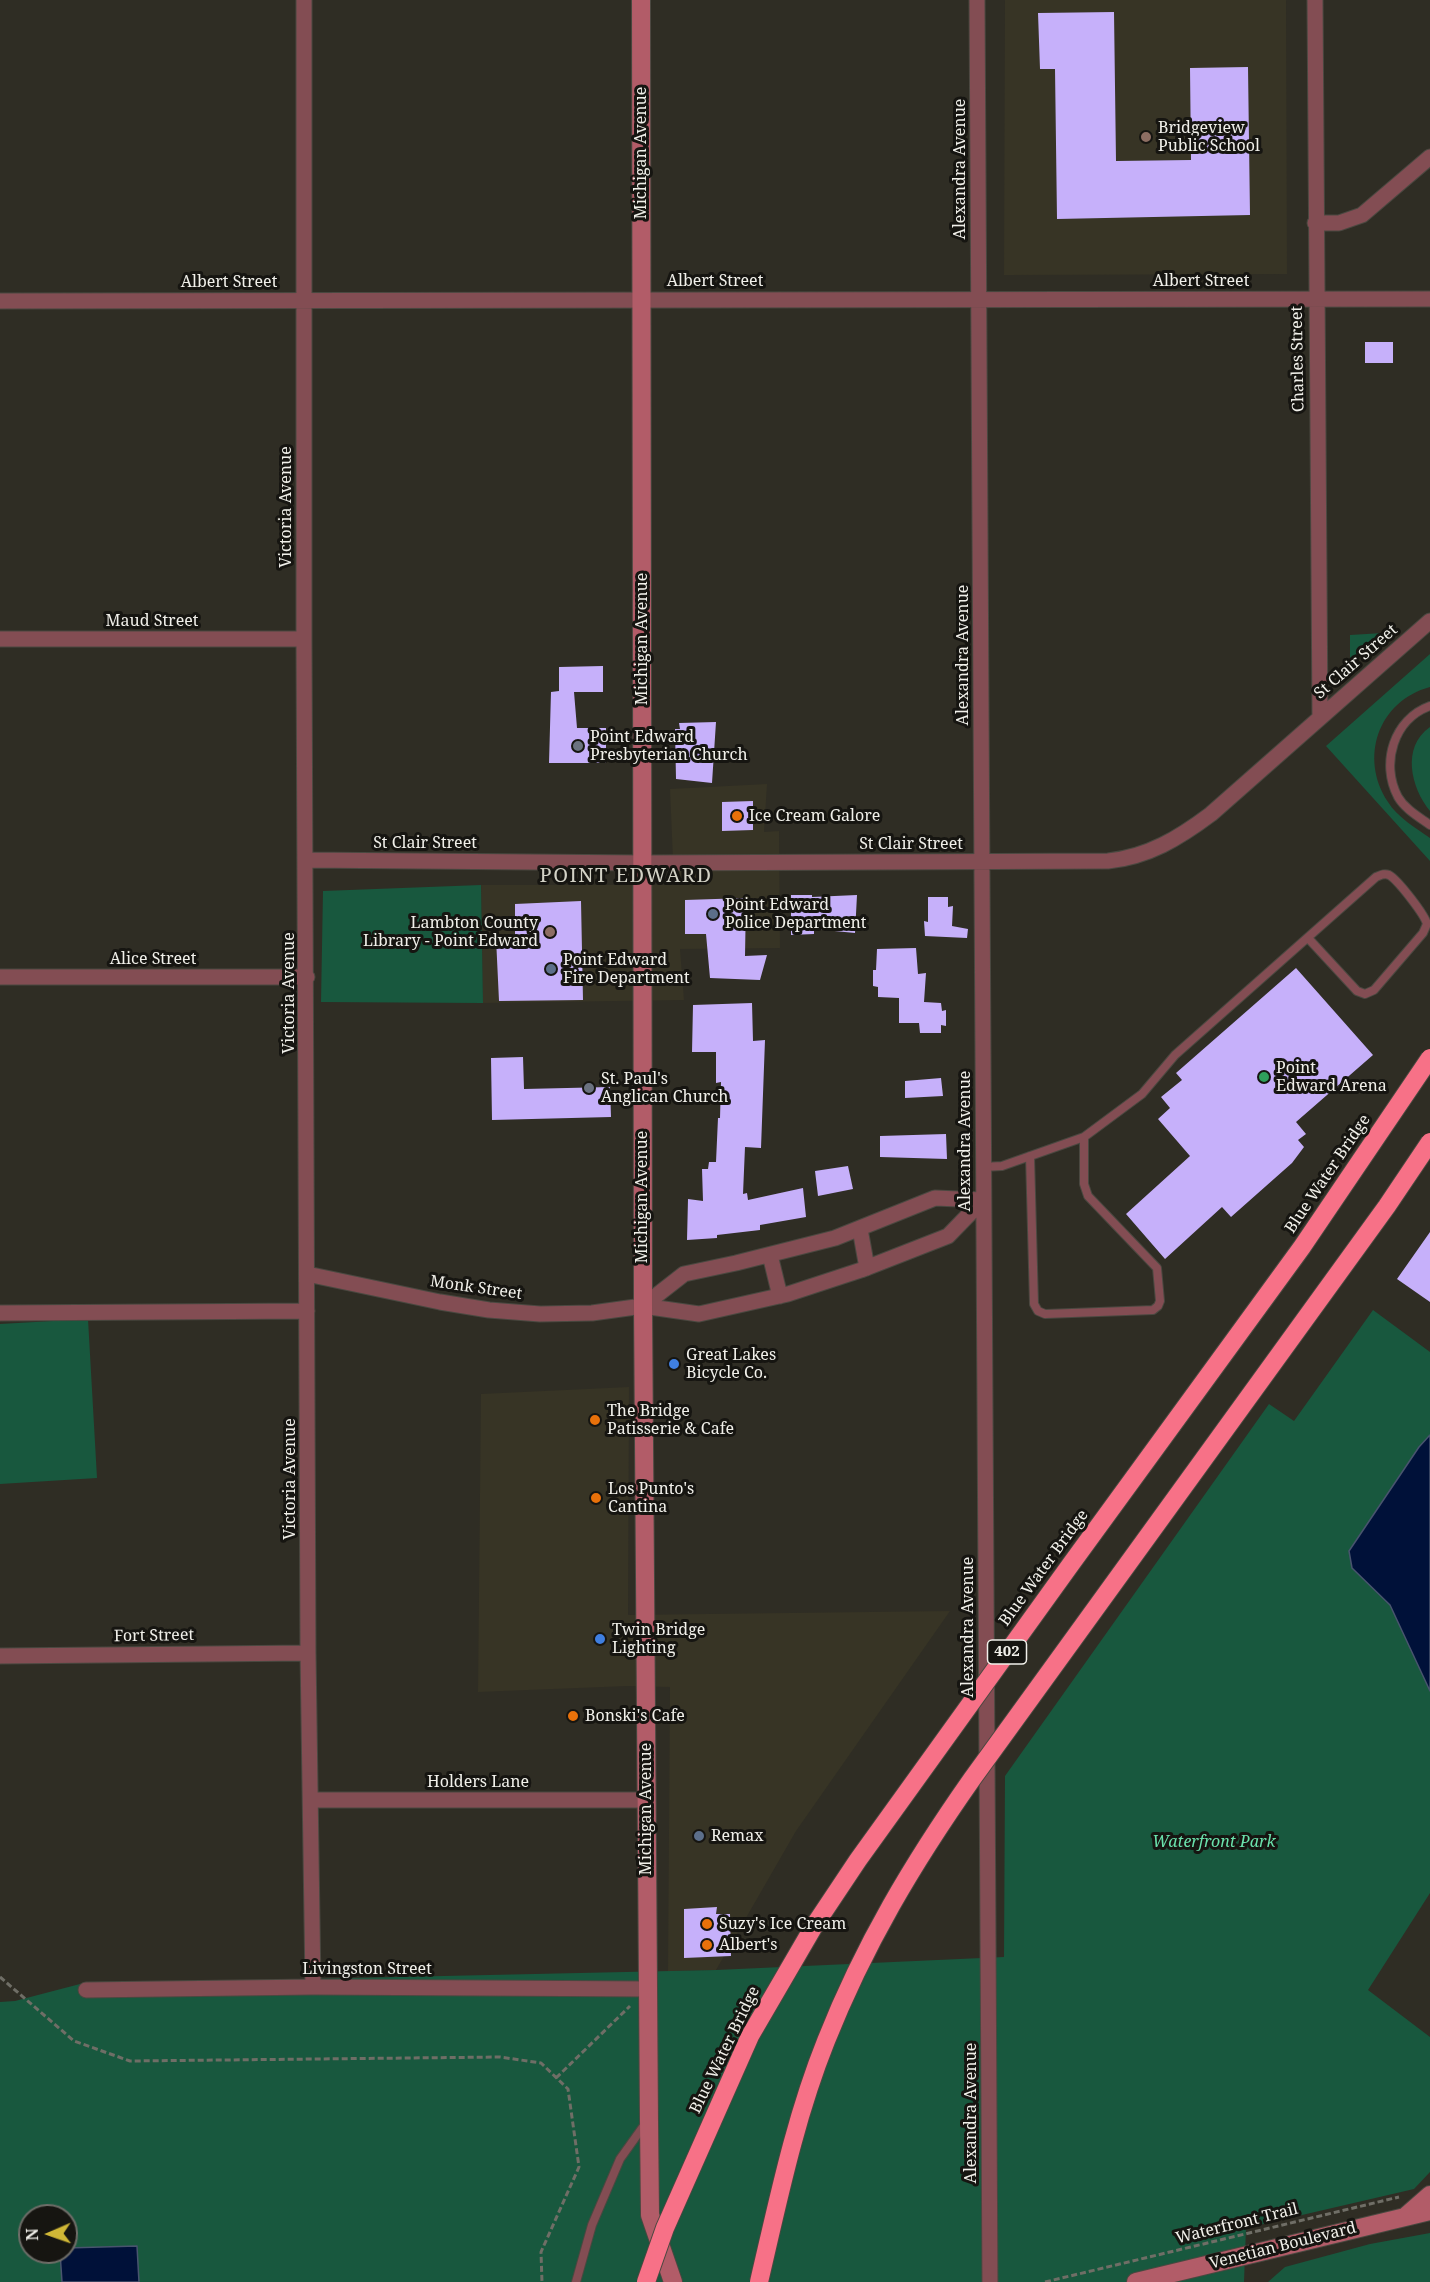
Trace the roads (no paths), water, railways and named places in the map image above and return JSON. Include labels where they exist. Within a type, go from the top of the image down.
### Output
[{"type":"highway","name":"Blue Water Bridge","points":[[646,2282],[674,2208],[750,2036],[814,1926],[865,1851],[1071,1564],[1302,1247],[1430,1058]]},
{"type":"highway","name":"402","points":[[759,2282],[808,2092],[825,2042],[892,1900],[966,1788],[1373,1226],[1430,1142]]},
{"type":"street","name":"Victoria Avenue","points":[[304,0],[308,1653],[313,1987]]},
{"type":"street","name":"Michigan Avenue","points":[[641,0],[643,1306],[650,2215],[673,2282]]},
{"type":"street","name":"Alexandra Avenue","points":[[977,0],[990,2282]]},
{"type":"street","name":"Charles Street","points":[[1315,0],[1320,718]]},
{"type":"street","points":[[1315,223],[1339,222],[1362,215],[1430,157]]},
{"type":"street","name":"Albert Street","points":[[0,301],[1430,299]]},
{"type":"street","name":"St Clair Street","points":[[306,860],[642,863],[1108,861],[1125,859],[1153,851],[1181,836],[1211,814],[1430,621]]},
{"type":"street","name":"Maud Street","points":[[0,639],[304,639]]},
{"type":"street","name":"Alice Street","points":[[0,977],[307,976]]},
{"type":"street","points":[[643,1306],[684,1274],[835,1238],[935,1198],[983,1200]]},
{"type":"street","name":"Monk Street","points":[[307,1274],[489,1310],[540,1314],[592,1313],[643,1306],[699,1314],[780,1296],[867,1268],[948,1236],[983,1200]]},
{"type":"street","points":[[860,1229],[867,1268]]},
{"type":"street","points":[[770,1255],[780,1296]]},
{"type":"street","points":[[0,1313],[307,1311]]},
{"type":"street","name":"Fort Street","points":[[0,1656],[308,1653]]},
{"type":"street","name":"Holders Lane","points":[[310,1800],[646,1800]]},
{"type":"street","name":"Livingston Street","points":[[86,1990],[313,1987],[648,1989]]},
{"type":"street","points":[[1405,2217],[1430,2195]]},
{"type":"street","name":"Venetian Boulevard","points":[[1136,2282],[1430,2211]]},
{"type":"lane","points":[[1430,706],[1415,712],[1402,725],[1393,746],[1391,766],[1399,798],[1410,811],[1430,825]]},
{"type":"lane","points":[[982,1167],[1002,1166],[1084,1137],[1142,1094],[1175,1055],[1376,877],[1384,874],[1393,877],[1424,915],[1427,924],[1423,933],[1374,990],[1365,994],[1357,991],[1308,938]]},
{"type":"lane","points":[[1030,1156],[1034,1304],[1038,1311],[1045,1314],[1153,1310],[1160,1301],[1157,1268],[1088,1196],[1084,1184],[1084,1137]]},
{"type":"lane","points":[[576,2282],[592,2225],[620,2159],[649,2118]]},
{"type":"water","points":[[1430,1435],[1430,1691],[1390,1605],[1352,1568],[1349,1551],[1419,1447]]},
{"type":"water","points":[[137,2246],[139,2282],[62,2282],[61,2264],[78,2264],[78,2248]]},
{"type":"place","name":"Bridgeview Public School","points":[[1146,137]]},
{"type":"place","name":"Point Edward Presbyterian Church","points":[[578,746]]},
{"type":"place","name":"Ice Cream Galore","points":[[737,816]]},
{"type":"place","name":"Point Edward Police Department","points":[[713,914]]},
{"type":"place","name":"Lambton County Library - Point Edward","points":[[550,932]]},
{"type":"place","name":"Point Edward Fire Department","points":[[551,969]]},
{"type":"place","name":"Point Edward Arena","points":[[1264,1077]]},
{"type":"place","name":"St. Paul's Anglican Church","points":[[589,1088]]},
{"type":"place","name":"Great Lakes Bicycle Co.","points":[[674,1364]]},
{"type":"place","name":"The Bridge Patisserie & Cafe","points":[[595,1420]]},
{"type":"place","name":"Los Punto's Cantina","points":[[596,1498]]},
{"type":"place","name":"Twin Bridge Lighting","points":[[600,1639]]},
{"type":"place","name":"Bonski's Cafe","points":[[573,1716]]},
{"type":"place","name":"Remax","points":[[699,1836]]},
{"type":"place","name":"Suzy's Ice Cream","points":[[707,1924]]},
{"type":"place","name":"Albert's","points":[[707,1945]]},
{"type":"district","name":"POINT EDWARD","points":[[626,876]]},
{"type":"park label","name":"Waterfront Park","points":[[1214,1842]]}]
